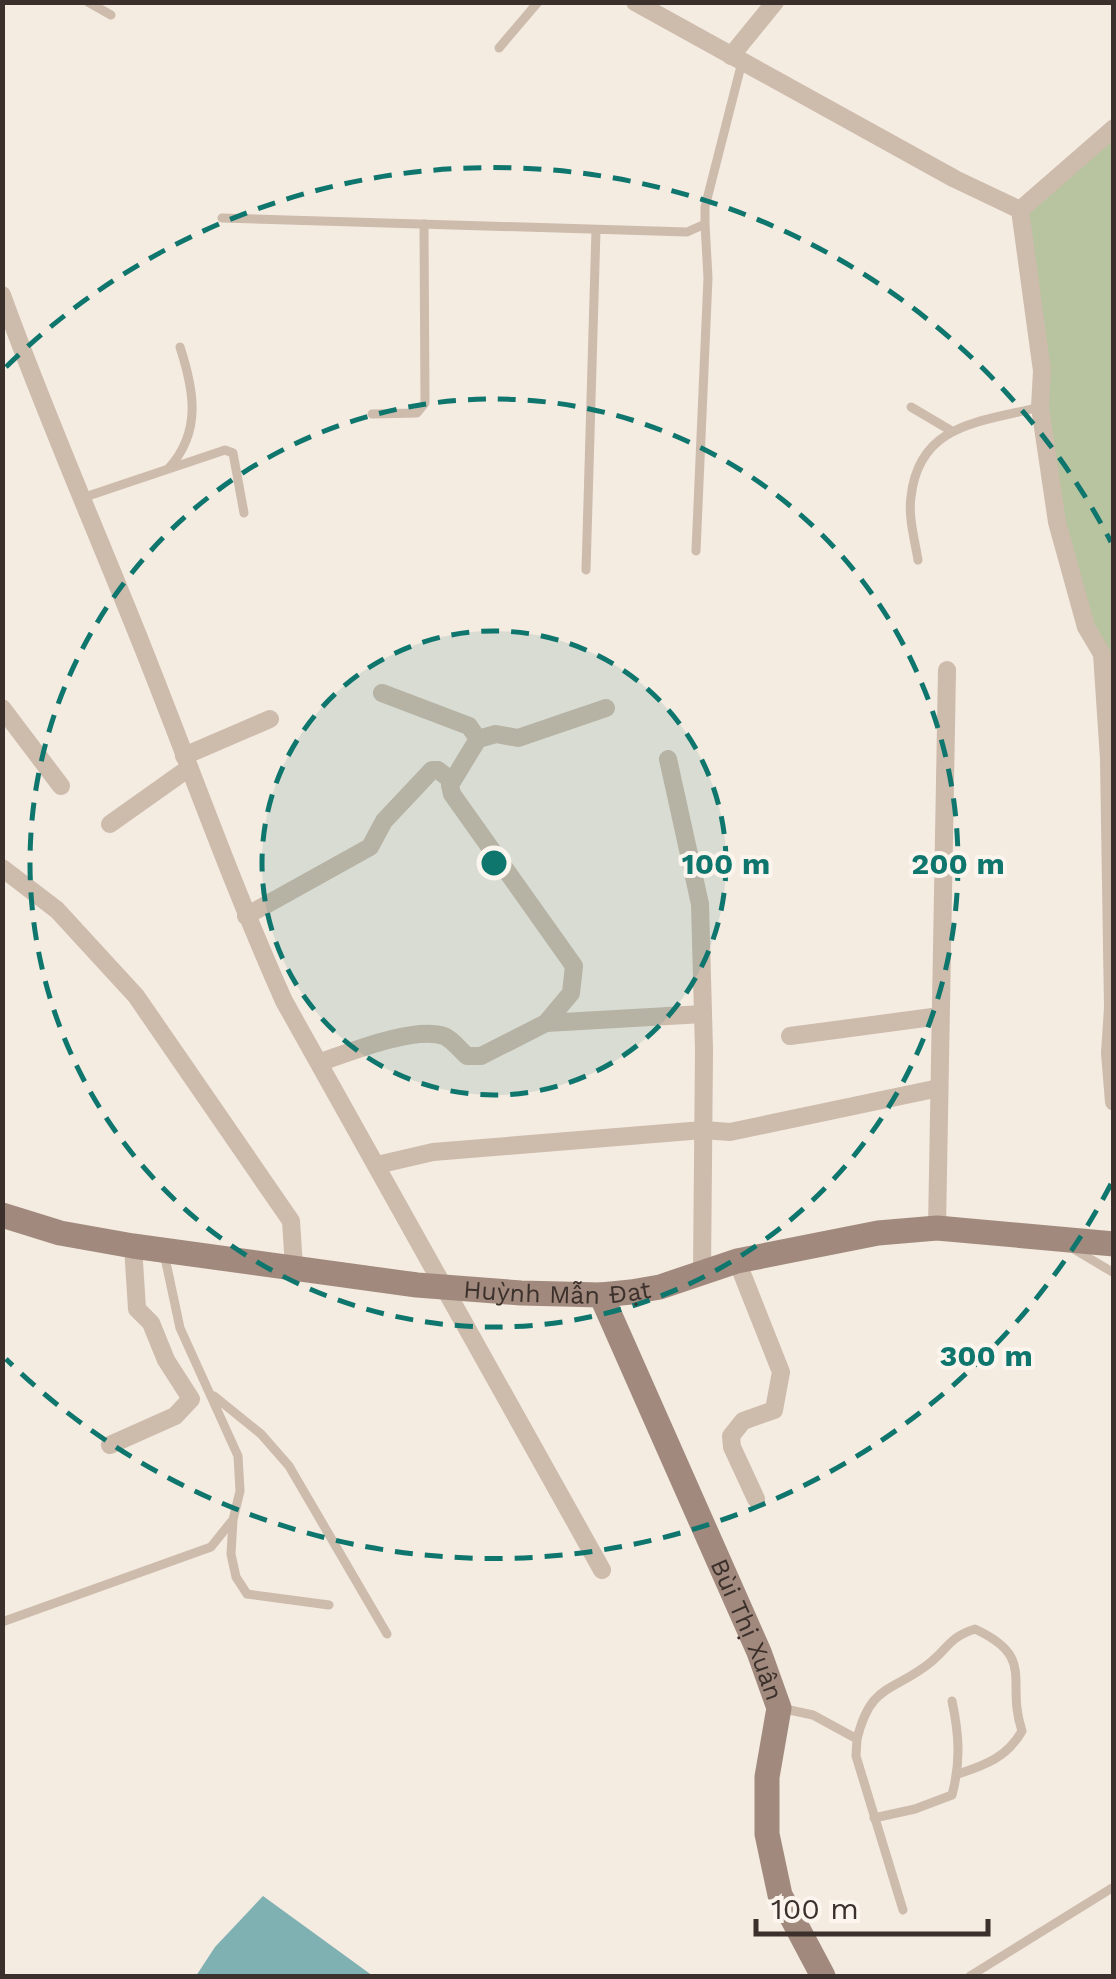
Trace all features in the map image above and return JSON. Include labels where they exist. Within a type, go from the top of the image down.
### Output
[{"type":"main road","name":"Huỳnh Mẫn Đạt","points":[[2,1215],[60,1233],[133,1246],[418,1284],[521,1293],[601,1295],[660,1286],[737,1261],[878,1233],[937,1228],[1114,1244]]},
{"type":"main road","name":"Bùi Thị Xuân","points":[[601,1295],[759,1652],[779,1708],[767,1776],[767,1834],[780,1895],[823,1976]]},
{"type":"street","points":[[635,2],[954,180],[1020,210]]},
{"type":"street","points":[[736,59],[775,2]]},
{"type":"street","points":[[1020,210],[1114,128]]},
{"type":"street","points":[[1020,210],[1042,371],[1040,407],[1057,522],[1086,627],[1102,654],[1109,759],[1113,1008],[1110,1053],[1114,1102]]},
{"type":"street","points":[[2,295],[246,916],[284,1001],[602,1570]]},
{"type":"street","points":[[937,1228],[947,670]]},
{"type":"street","points":[[382,693],[470,726],[478,739]]},
{"type":"street","points":[[2,708],[61,786]]},
{"type":"street","points":[[546,1023],[571,993],[574,966],[452,794],[452,781],[478,739],[496,734],[518,738],[606,708]]},
{"type":"street","points":[[110,824],[187,762],[270,719]]},
{"type":"street","points":[[668,759],[700,904],[702,1272]]},
{"type":"street","points":[[246,916],[370,847],[384,821],[432,770],[452,781]]},
{"type":"street","points":[[2,868],[57,910],[136,996],[291,1220],[294,1267]]},
{"type":"street","points":[[320,1062],[378,1043],[431,1034],[446,1037],[473,1058],[546,1023],[703,1014]]},
{"type":"street","points":[[790,1036],[940,1016]]},
{"type":"street","points":[[377,1165],[433,1152],[703,1130],[730,1132],[938,1088]]},
{"type":"street","points":[[110,1445],[175,1416],[191,1399],[166,1360],[151,1323],[137,1309],[133,1246]]},
{"type":"street","points":[[737,1261],[782,1372],[774,1410],[743,1421],[731,1436],[732,1447],[756,1498]]},
{"type":"lane","points":[[88,2],[111,15]]},
{"type":"lane","points":[[498,48],[538,2]]},
{"type":"lane","points":[[696,551],[708,278],[705,208],[736,59]]},
{"type":"lane","points":[[222,218],[676,233],[706,224]]},
{"type":"lane","points":[[372,414],[417,414],[425,404],[424,224]]},
{"type":"lane","points":[[586,570],[596,230]]},
{"type":"lane","points":[[167,470],[179,456],[192,425],[192,384],[180,347]]},
{"type":"lane","points":[[911,407],[950,430]]},
{"type":"lane","points":[[918,560],[910,499],[922,455],[950,430],[1040,407]]},
{"type":"lane","points":[[82,498],[225,450],[233,452],[244,514]]},
{"type":"lane","points":[[1052,1237],[1114,1273]]},
{"type":"lane","points":[[163,1248],[180,1328],[238,1456],[240,1491],[233,1520],[232,1554],[236,1577],[246,1594],[329,1605]]},
{"type":"lane","points":[[209,1392],[260,1434],[289,1466],[387,1634]]},
{"type":"lane","points":[[2,1622],[210,1547],[233,1520]]},
{"type":"lane","points":[[903,1910],[856,1756],[862,1717],[880,1691],[935,1660],[956,1635],[975,1628],[1000,1640],[1013,1655],[1017,1716],[1022,1731],[1014,1746],[1001,1757],[958,1774]]},
{"type":"lane","points":[[874,1818],[952,1795],[960,1740],[952,1701]]},
{"type":"lane","points":[[779,1708],[814,1714],[857,1740]]},
{"type":"lane","points":[[970,1976],[1112,1888]]},
{"type":"green space","points":[[1113,135],[1113,739],[1091,626],[1063,523],[1025,212]]},
{"type":"water","points":[[263,1896],[373,1976],[196,1976],[215,1947]]}]
